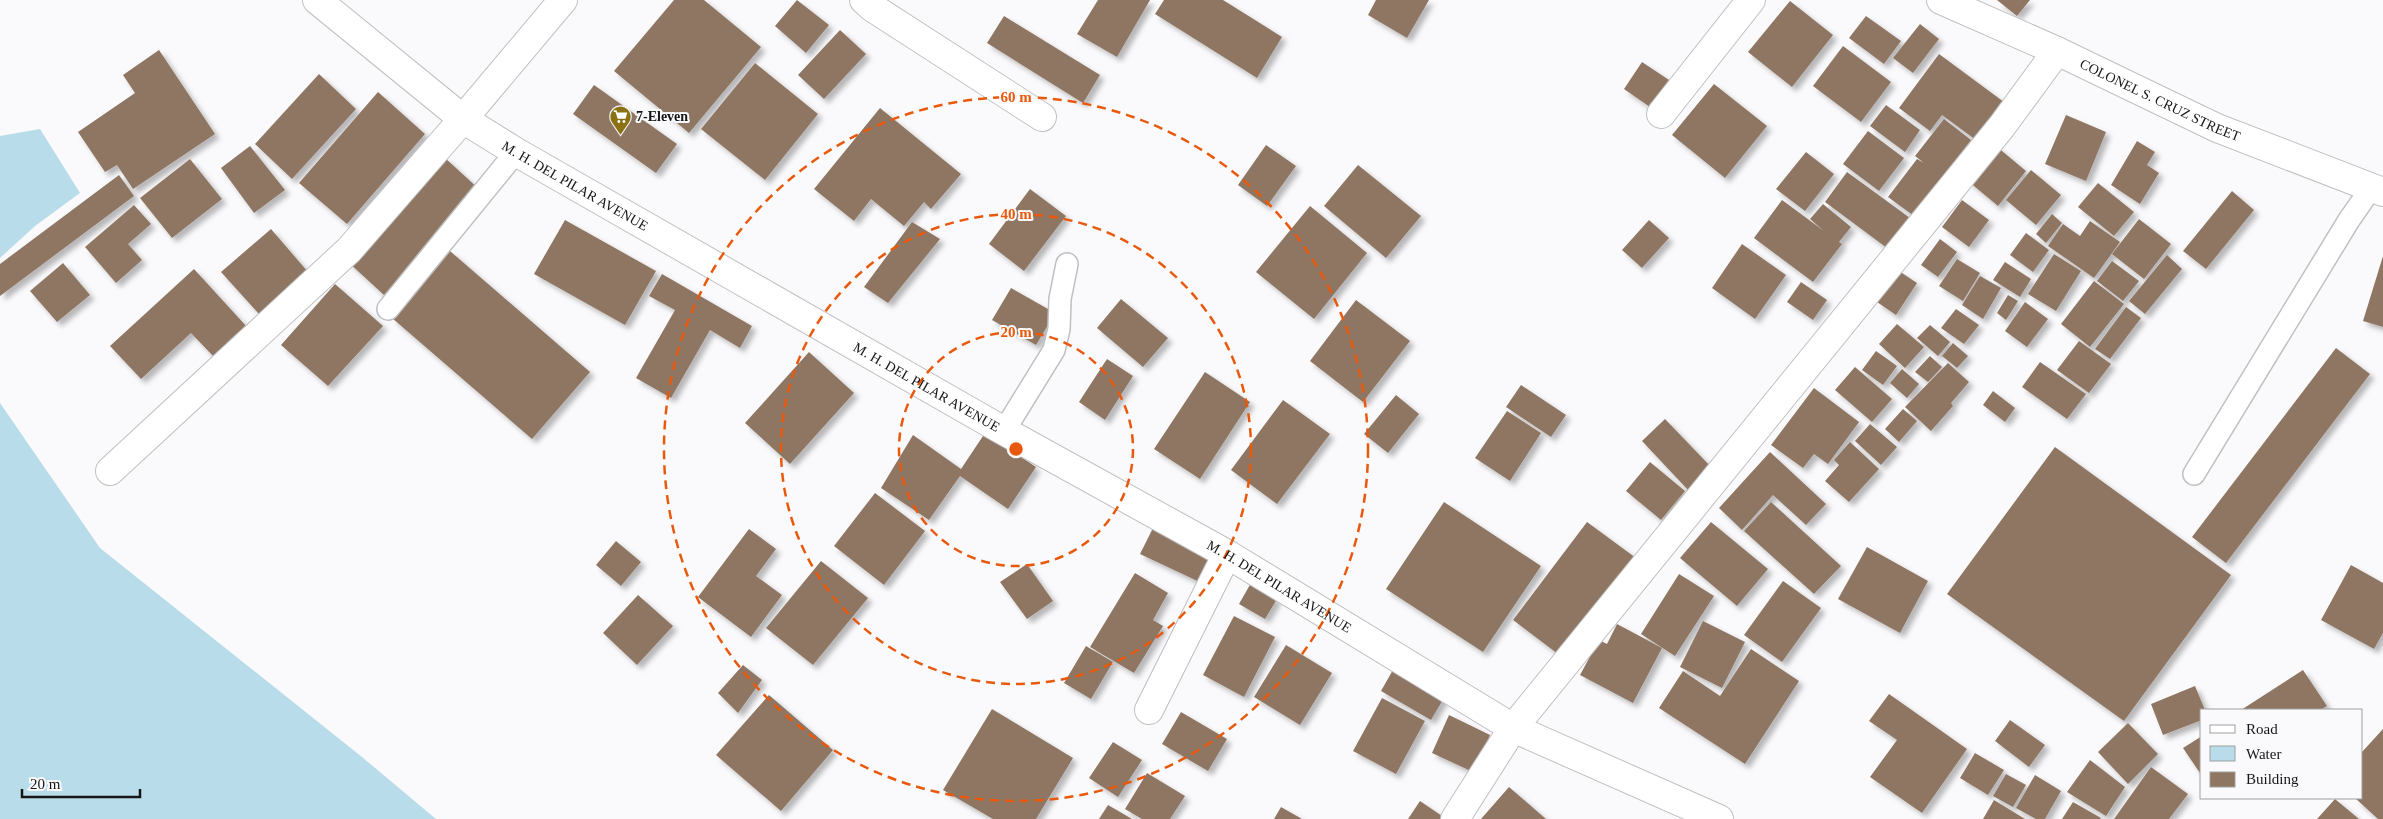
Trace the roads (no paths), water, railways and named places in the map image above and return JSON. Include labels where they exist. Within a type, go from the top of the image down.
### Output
[{"type":"street","name":"M. H. DEL PILAR AVENUE","points":[[317,0],[463,119],[516,152],[1004,430],[1227,554],[1514,728],[1719,819]]},
{"type":"street","points":[[110,471],[348,250],[463,119],[563,0]]},
{"type":"street","points":[[864,0],[873,8],[1042,117]]},
{"type":"street","points":[[1661,114],[1751,0]]},
{"type":"street","name":"COLONEL S. CRUZ STREET","points":[[1940,0],[2057,51],[2217,128],[2377,189]]},
{"type":"street","points":[[1454,819],[1514,728],[2002,126],[2057,51]]},
{"type":"street","points":[[1149,710],[1227,554]]},
{"type":"lane","points":[[388,309],[516,152]]},
{"type":"lane","points":[[2194,474],[2349,220],[2377,189]]},
{"type":"lane","points":[[1004,430],[1054,350],[1059,329],[1060,299],[1068,264]]},
{"type":"water","points":[[40,129],[80,193],[35,226],[0,258],[0,136]]},
{"type":"water","points":[[0,403],[100,548],[362,757],[436,819],[0,819]]},
{"type":"place","name":"7-Eleven","points":[[620,135]]}]
